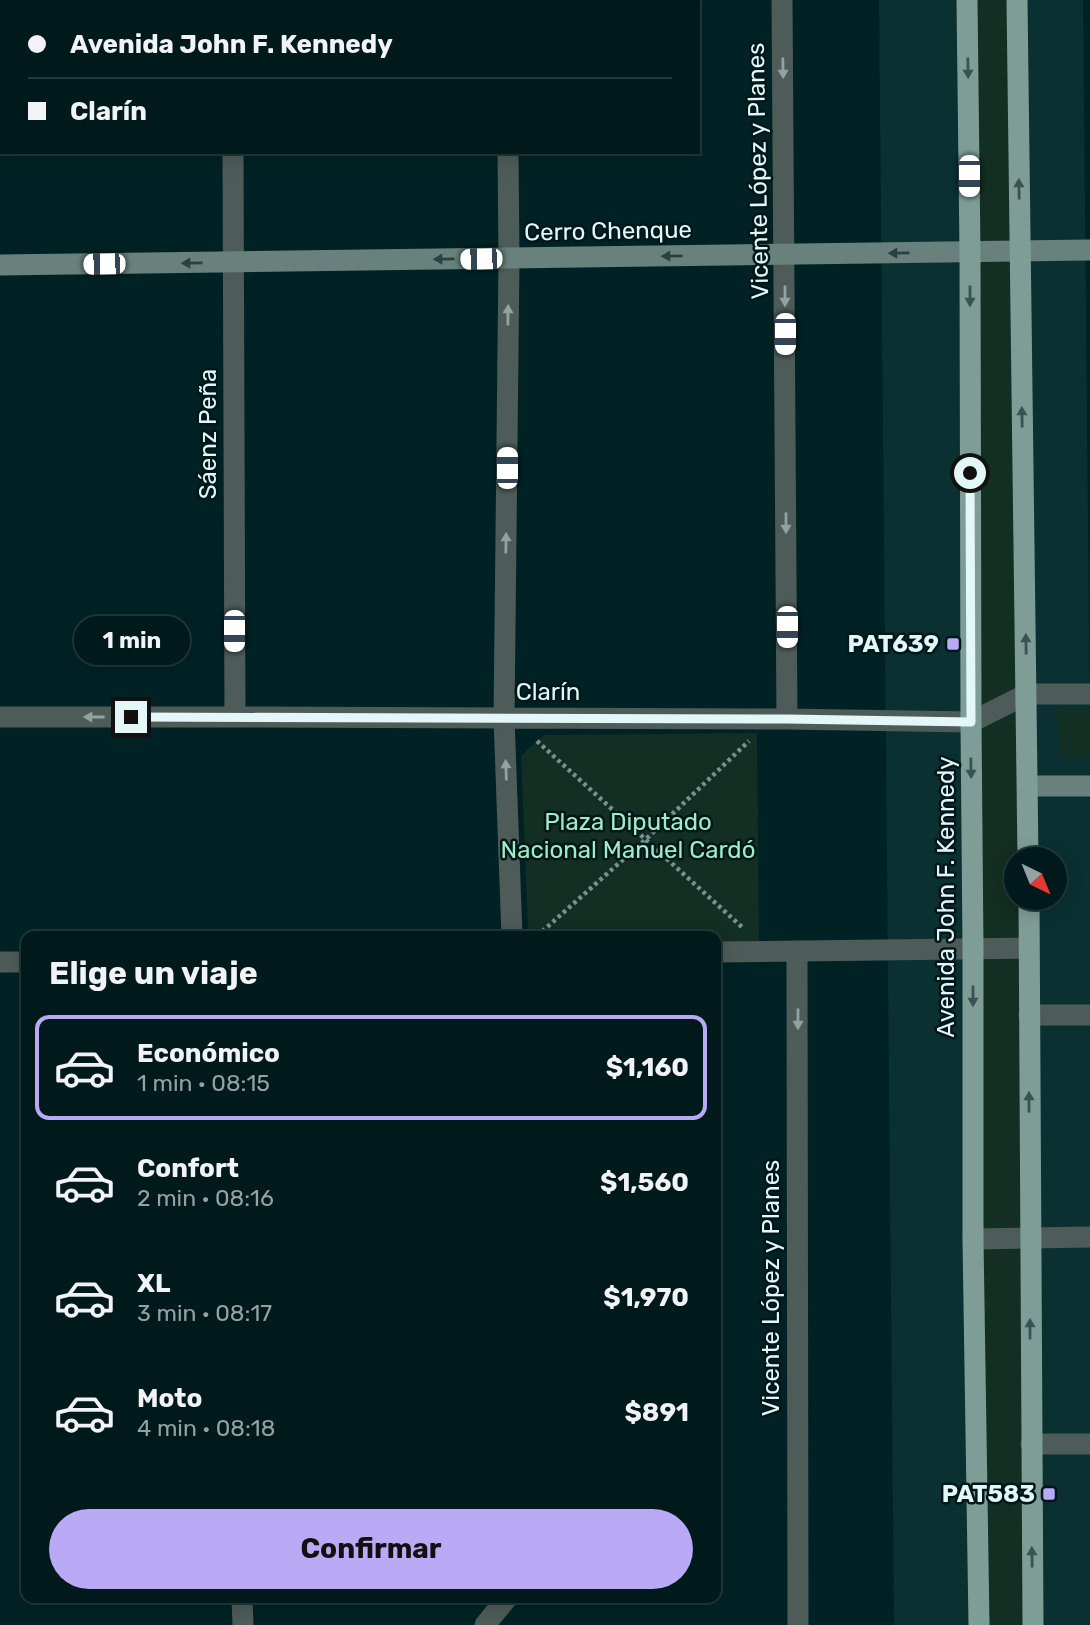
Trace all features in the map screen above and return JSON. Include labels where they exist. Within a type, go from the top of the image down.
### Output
[{"type":"main road","name":"Avenida John F. Kennedy","points":[[967,0],[974,1238],[979,1625]]},
{"type":"main road","points":[[1017,0],[1028,847]]},
{"type":"main road","points":[[1028,910],[1033,1625]]},
{"type":"street","name":"Vicente López y Planes","points":[[782,0],[787,719]]},
{"type":"street","name":"Sáenz Peña","points":[[233,154],[235,716]]},
{"type":"street","points":[[508,154],[504,718],[512,931]]},
{"type":"street","name":"Cerro Chenque","points":[[0,265],[1090,250]]},
{"type":"street","name":"Clarín","points":[[0,717],[235,716],[971,722],[1027,694],[1090,694]]},
{"type":"street","points":[[1028,786],[1090,786]]},
{"type":"street","points":[[721,952],[1029,948]]},
{"type":"street","name":"Vicente López y Planes","points":[[797,951],[798,1625]]},
{"type":"street","points":[[0,962],[21,962]]},
{"type":"street","points":[[1029,1015],[1090,1014]]},
{"type":"street","points":[[974,1238],[1090,1237]]},
{"type":"street","points":[[1031,1444],[1090,1444]]},
{"type":"street","points":[[242,1603],[243,1625]]},
{"type":"street","points":[[485,1625],[503,1603]]},
{"type":"path","points":[[543,931],[645,840],[757,733]]},
{"type":"path","points":[[537,741],[749,934]]},
{"type":"shaded area","points":[[879,0],[1083,0],[1090,735],[1090,1625],[894,1625]]},
{"type":"green space","points":[[967,0],[1017,0],[1028,847],[1004,847],[1004,910],[1029,910],[1033,1625],[979,1625]]},
{"type":"green space","points":[[1057,709],[1090,709],[1090,758],[1060,757]]},
{"type":"green space","name":"Plaza Diputado Nacional Manuel Cardó","points":[[757,733],[759,943],[721,943],[721,931],[531,931],[528,928],[521,756],[544,735]]},
{"type":"place","name":"PAT639","points":[[953,644]]},
{"type":"place","name":"PAT583","points":[[1049,1494]]},
{"type":"route","points":[[131,717],[971,722],[970,473]]}]
